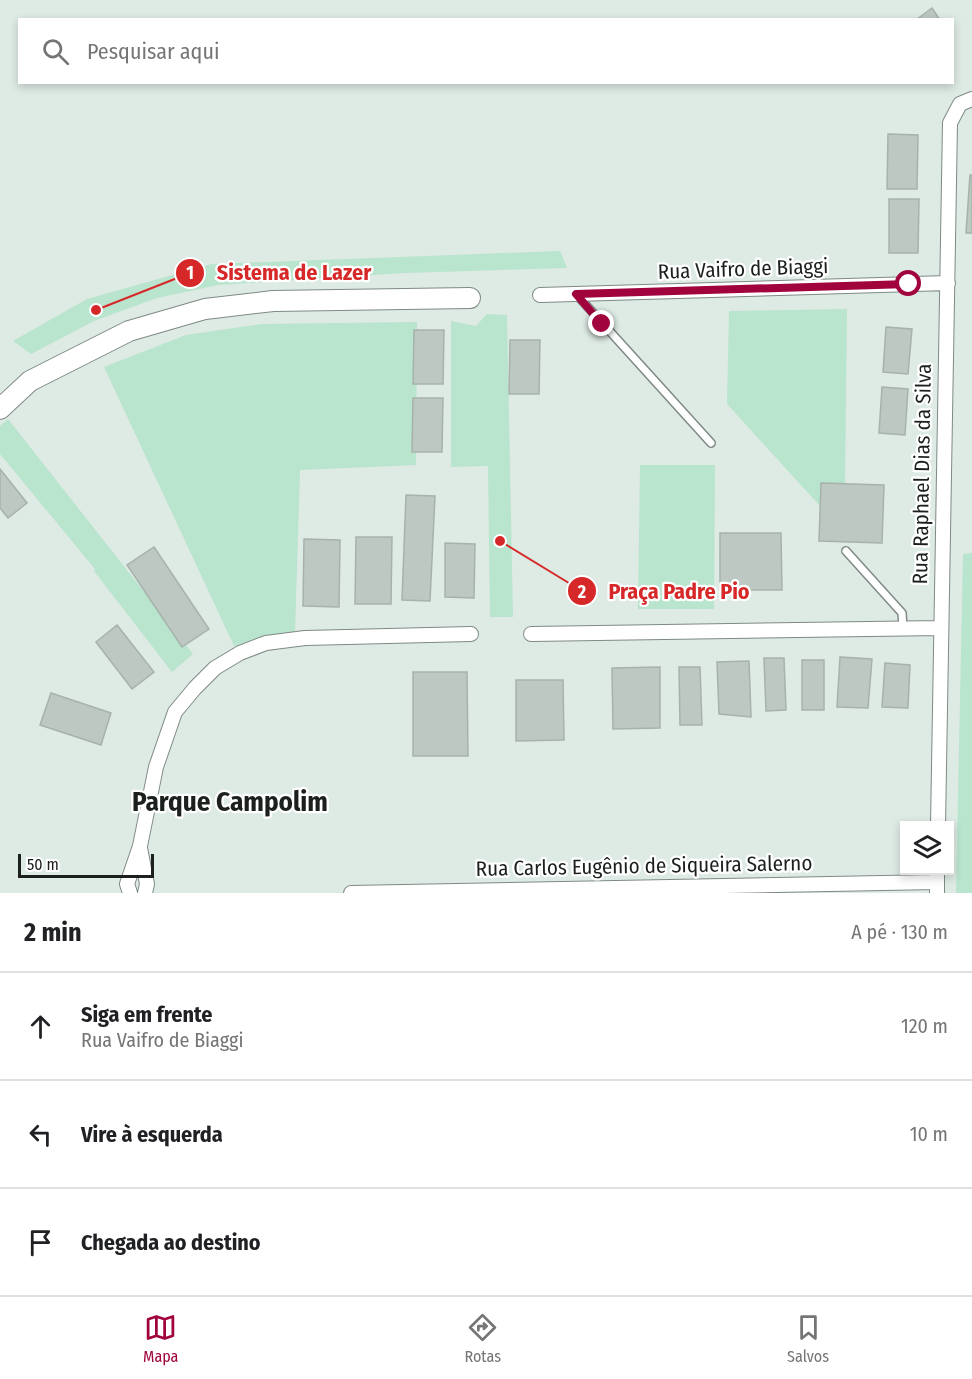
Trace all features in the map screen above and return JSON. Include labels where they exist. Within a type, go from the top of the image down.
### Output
[{"type":"street","name":"Rua Raphael Dias da Silva","points":[[938,821],[950,123],[960,104],[972,99]]},
{"type":"street","name":"Rua Vaifro de Biaggi","points":[[540,295],[948,283]]},
{"type":"street","points":[[0,409],[30,381],[129,331],[204,309],[273,301],[470,298]]},
{"type":"street","points":[[531,634],[940,628]]},
{"type":"street","points":[[130,893],[127,884],[140,846],[156,767],[175,712],[215,668],[240,653],[266,643],[305,638],[471,634]]},
{"type":"street","points":[[140,846],[147,884],[145,893]]},
{"type":"street","name":"Rua Carlos Eugênio de Siqueira Salerno","points":[[351,893],[937,882]]},
{"type":"lane","points":[[576,294],[711,443]]},
{"type":"lane","points":[[846,551],[902,612],[903,628]]},
{"type":"green space","points":[[560,251],[567,268],[405,273],[218,285],[157,298],[94,321],[31,354],[13,341],[87,299],[212,264]]},
{"type":"green space","points":[[847,309],[845,484],[821,483],[820,506],[727,404],[729,311]]},
{"type":"green space","points":[[487,314],[507,315],[513,617],[490,617],[488,466],[451,467],[451,321],[476,326]]},
{"type":"green space","points":[[417,322],[416,465],[300,470],[295,633],[261,637],[234,646],[104,367],[186,335],[262,324]]},
{"type":"green space","points":[[8,419],[193,654],[172,672],[94,571],[95,569],[0,454],[0,426]]},
{"type":"green space","points":[[640,465],[715,465],[714,609],[638,609]]},
{"type":"green space","points":[[972,553],[972,893],[956,893],[963,554]]},
{"type":"building","points":[[932,8],[939,18],[919,18]]},
{"type":"building","points":[[888,134],[918,135],[917,189],[887,189]]},
{"type":"building","points":[[970,175],[972,175],[972,233],[966,233]]},
{"type":"building","points":[[889,199],[919,199],[918,253],[889,253]]},
{"type":"building","points":[[886,327],[912,329],[908,374],[883,372]]},
{"type":"building","points":[[414,330],[444,330],[443,384],[413,384]]},
{"type":"building","points":[[510,340],[540,340],[539,394],[509,394]]},
{"type":"building","points":[[882,387],[908,389],[905,435],[879,433]]},
{"type":"building","points":[[413,398],[443,398],[442,452],[412,452]]},
{"type":"building","points":[[0,469],[27,503],[8,518],[0,508]]},
{"type":"building","points":[[821,483],[884,485],[882,543],[819,541]]},
{"type":"building","points":[[406,495],[435,496],[430,601],[402,600]]},
{"type":"building","points":[[720,533],[781,533],[782,590],[720,590]]},
{"type":"building","points":[[356,537],[392,537],[391,604],[355,604]]},
{"type":"building","points":[[304,539],[340,540],[339,607],[303,606]]},
{"type":"building","points":[[445,543],[475,544],[474,598],[445,597]]},
{"type":"building","points":[[154,547],[209,629],[182,647],[127,565]]},
{"type":"building","points":[[117,625],[154,672],[132,689],[96,642]]},
{"type":"building","points":[[840,657],[872,659],[868,708],[837,707]]},
{"type":"building","points":[[764,658],[784,658],[786,710],[766,711]]},
{"type":"building","points":[[802,660],[824,660],[824,710],[802,710]]},
{"type":"building","points":[[749,661],[751,717],[719,714],[717,662]]},
{"type":"building","points":[[885,663],[910,665],[908,708],[882,707]]},
{"type":"building","points":[[660,667],[660,728],[613,729],[612,668]]},
{"type":"building","points":[[679,667],[700,667],[702,725],[680,725]]},
{"type":"building","points":[[413,672],[467,672],[468,756],[413,756]]},
{"type":"building","points":[[516,680],[563,680],[564,740],[516,741]]},
{"type":"building","points":[[51,693],[111,713],[101,745],[40,725]]},
{"type":"place","name":"Sistema de Lazer","points":[[96,310]]},
{"type":"place","name":"Praça Padre Pio","points":[[500,541]]},
{"type":"district","name":"Parque Campolim","points":[[230,802]]},
{"type":"route","points":[[602,324],[576,294],[909,284]]}]
